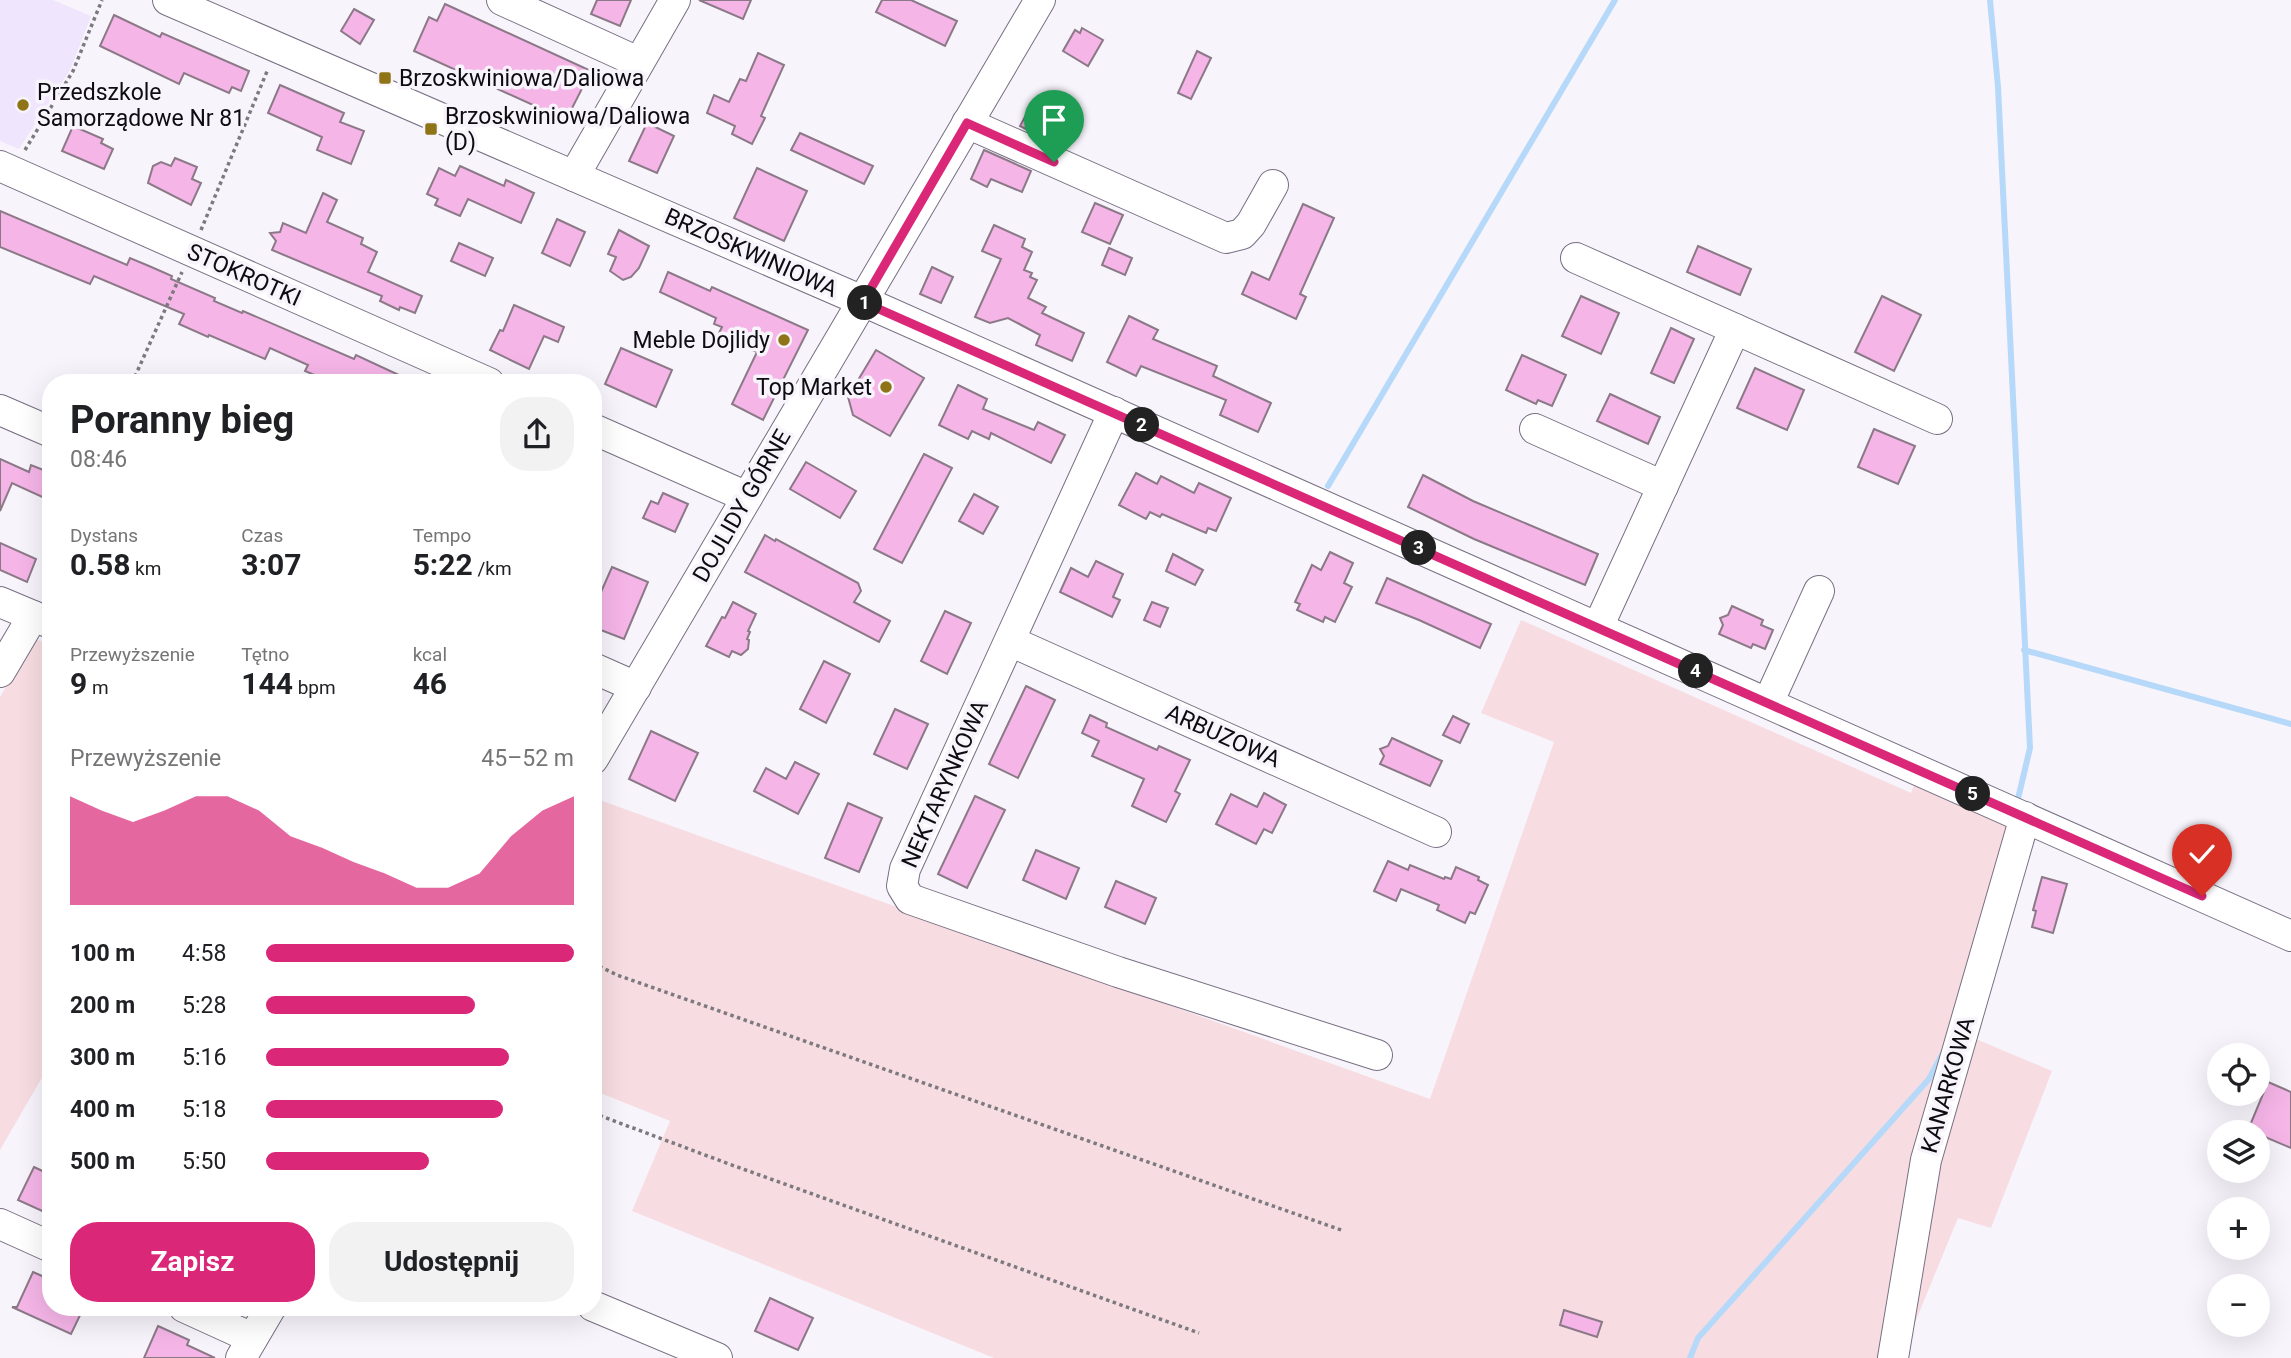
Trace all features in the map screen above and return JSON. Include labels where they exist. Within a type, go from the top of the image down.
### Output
[{"type":"street","name":"BRZOSKWINIOWA","points":[[168,0],[1114,412],[2291,936]]},
{"type":"street","points":[[502,0],[638,62]]},
{"type":"street","points":[[574,176],[675,0]]},
{"type":"street","name":"DOJLIDY GÓRNE","points":[[602,744],[1040,0]]},
{"type":"street","points":[[967,123],[1226,238],[1242,234],[1273,185]]},
{"type":"street","name":"STOKROTKI","points":[[6,169],[469,374]]},
{"type":"street","points":[[1576,258],[1937,419]]},
{"type":"street","points":[[1598,627],[1735,329]]},
{"type":"street","points":[[0,410],[42,428]]},
{"type":"street","name":"NEKTARYNKOWA","points":[[1114,412],[905,869],[902,886],[910,899],[1118,972],[1377,1055]]},
{"type":"street","points":[[1535,429],[1662,486]]},
{"type":"street","points":[[602,433],[747,497]]},
{"type":"street","points":[[1768,703],[1819,591]]},
{"type":"street","points":[[0,602],[42,620],[0,672]]},
{"type":"street","name":"ARBUZOWA","points":[[1010,640],[1436,832]]},
{"type":"street","points":[[602,672],[636,687]]},
{"type":"street","name":"KANARKOWA","points":[[1893,1358],[1926,1160],[2025,817]]},
{"type":"street","points":[[0,1224],[42,1243]]},
{"type":"street","points":[[602,1310],[717,1358]]},
{"type":"street","points":[[198,1316],[247,1348],[266,1316]]},
{"type":"path","points":[[6,169],[72,71],[102,0]]},
{"type":"path","points":[[136,374],[277,48]]},
{"type":"path","points":[[602,968],[1344,1231]]},
{"type":"path","points":[[602,1116],[1199,1333]]},
{"type":"shaded area","name":"Przedszkole Samorządowe Nr 81","points":[[0,0],[53,0],[91,16],[70,70],[19,149],[0,141]]},
{"type":"shaded area","points":[[1521,620],[1911,793],[1914,785],[2008,825],[1952,1029],[2052,1071],[1991,1228],[1958,1218],[1914,1325],[1908,1358],[994,1358],[632,1211],[670,1121],[602,1094],[602,801],[1430,1099],[1554,742],[1481,713]]},
{"type":"shaded area","points":[[34,638],[42,642],[42,1078],[0,1150],[0,697]]},
{"type":"building","points":[[597,0],[631,0],[620,26],[591,14]]},
{"type":"building","points":[[699,0],[751,0],[743,19]]},
{"type":"building","points":[[882,0],[911,0],[957,21],[945,46],[876,12]]},
{"type":"building","points":[[445,4],[591,71],[566,120],[414,51],[429,17],[437,21]]},
{"type":"building","points":[[354,9],[374,20],[360,44],[341,31]]},
{"type":"building","points":[[114,15],[160,37],[162,33],[249,71],[241,91],[232,87],[229,93],[184,73],[179,84],[100,46]]},
{"type":"building","points":[[1082,28],[1103,40],[1088,66],[1063,51],[1075,30],[1080,33]]},
{"type":"building","points":[[1197,51],[1211,58],[1191,99],[1178,93]]},
{"type":"building","points":[[758,53],[784,65],[761,116],[765,118],[752,144],[732,134],[735,126],[707,113],[714,95],[729,102],[740,79],[746,81]]},
{"type":"building","points":[[280,85],[344,113],[340,122],[364,131],[351,164],[317,150],[322,137],[268,113]]},
{"type":"building","points":[[1047,97],[1065,108],[1047,140],[1020,126],[1033,102],[1037,104],[1040,98],[1045,100]]},
{"type":"building","points":[[647,123],[674,136],[657,173],[629,161]]},
{"type":"building","points":[[73,126],[103,139],[101,143],[113,149],[104,169],[62,151]]},
{"type":"building","points":[[800,133],[873,166],[864,184],[791,150]]},
{"type":"building","points":[[984,150],[1031,171],[1022,192],[991,179],[987,187],[971,179]]},
{"type":"building","points":[[175,158],[197,167],[192,179],[201,183],[191,205],[148,183],[153,166],[161,162],[171,166]]},
{"type":"building","points":[[460,166],[504,186],[506,180],[534,193],[521,223],[468,199],[460,216],[435,205],[438,199],[427,194],[439,168],[455,176]]},
{"type":"building","points":[[757,168],[807,191],[784,241],[734,218]]},
{"type":"building","points":[[323,193],[337,200],[327,222],[363,238],[361,244],[377,252],[368,272],[422,296],[415,313],[400,307],[399,310],[380,301],[382,296],[272,250],[276,241],[270,233],[280,232],[283,223],[306,233]]},
{"type":"building","points":[[1095,203],[1123,215],[1110,244],[1082,232]]},
{"type":"building","points":[[1303,204],[1334,218],[1300,294],[1306,297],[1296,319],[1242,294],[1252,272],[1269,280]]},
{"type":"building","points":[[0,211],[127,265],[130,258],[215,298],[214,301],[354,359],[356,355],[397,374],[312,374],[305,371],[308,365],[270,348],[265,359],[179,324],[184,314],[94,276],[90,284],[0,247]]},
{"type":"building","points":[[557,219],[585,232],[570,266],[542,253]]},
{"type":"building","points":[[994,225],[1025,239],[1022,247],[1032,252],[1024,270],[1032,273],[1030,277],[1037,280],[1028,298],[1046,307],[1042,313],[1084,333],[1072,361],[1036,345],[1040,335],[1008,318],[990,323],[975,317],[1001,259],[982,251]]},
{"type":"building","points":[[619,230],[649,246],[639,268],[631,277],[623,280],[610,271],[616,257],[608,254]]},
{"type":"building","points":[[459,243],[493,258],[485,276],[451,261]]},
{"type":"building","points":[[1698,246],[1751,269],[1740,295],[1687,272]]},
{"type":"building","points":[[1109,248],[1132,258],[1125,275],[1102,265]]},
{"type":"building","points":[[932,267],[953,277],[941,303],[920,294]]},
{"type":"building","points":[[668,272],[710,291],[712,287],[808,330],[763,420],[732,404],[757,352],[718,335],[722,327],[714,324],[716,318],[660,292]]},
{"type":"building","points":[[1581,296],[1619,313],[1601,354],[1562,336]]},
{"type":"building","points":[[1882,296],[1921,315],[1894,371],[1855,352]]},
{"type":"building","points":[[514,305],[564,327],[558,342],[544,336],[529,369],[490,350],[500,330],[503,331]]},
{"type":"building","points":[[1129,316],[1158,330],[1153,339],[1217,366],[1213,376],[1271,403],[1258,432],[1220,415],[1226,400],[1141,366],[1136,376],[1107,362]]},
{"type":"building","points":[[1671,328],[1694,339],[1674,383],[1651,373]]},
{"type":"building","points":[[621,348],[672,370],[656,407],[605,384]]},
{"type":"building","name":"Top Market","points":[[876,350],[924,378],[890,436],[853,415],[848,397]]},
{"type":"building","points":[[1522,355],[1566,375],[1552,406],[1538,400],[1536,404],[1506,390]]},
{"type":"building","points":[[1755,368],[1804,390],[1787,430],[1737,408]]},
{"type":"building","points":[[958,385],[987,399],[983,409],[1034,430],[1038,422],[1065,435],[1051,463],[991,433],[989,439],[972,431],[968,439],[939,425]]},
{"type":"building","points":[[1610,394],[1660,417],[1648,444],[1597,421]]},
{"type":"building","points":[[1874,429],[1915,446],[1898,484],[1858,467]]},
{"type":"building","points":[[924,454],[952,468],[902,563],[874,549]]},
{"type":"building","points":[[0,459],[29,472],[31,465],[42,469],[42,497],[12,483],[0,511]]},
{"type":"building","points":[[806,462],[856,491],[840,518],[790,489]]},
{"type":"building","points":[[1136,473],[1157,484],[1161,476],[1194,493],[1199,483],[1231,498],[1216,531],[1208,528],[1206,533],[1162,514],[1160,517],[1150,512],[1146,519],[1119,505]]},
{"type":"building","points":[[1423,475],[1473,501],[1598,554],[1585,585],[1474,539],[1408,507]]},
{"type":"building","points":[[663,493],[688,504],[675,532],[643,518],[651,501],[658,504]]},
{"type":"building","points":[[974,494],[998,507],[983,534],[959,521]]},
{"type":"building","points":[[765,535],[858,583],[861,591],[854,602],[890,621],[879,642],[745,572]]},
{"type":"building","points":[[0,543],[36,559],[27,582],[0,570]]},
{"type":"building","points":[[1330,552],[1353,563],[1344,583],[1352,587],[1335,622],[1325,617],[1323,622],[1297,610],[1300,604],[1295,602],[1312,565],[1321,570]]},
{"type":"building","points":[[1173,554],[1203,570],[1195,585],[1166,571]]},
{"type":"building","points":[[1096,561],[1123,574],[1113,597],[1120,600],[1112,617],[1060,592],[1071,568],[1088,577]]},
{"type":"building","points":[[612,567],[648,582],[624,639],[602,630],[602,590]]},
{"type":"building","points":[[1387,578],[1491,624],[1480,648],[1376,603]]},
{"type":"building","points":[[733,602],[756,614],[748,631],[748,649],[741,655],[732,651],[729,657],[706,646]]},
{"type":"building","points":[[1152,602],[1168,608],[1160,627],[1144,620]]},
{"type":"building","points":[[1732,606],[1763,620],[1761,625],[1773,630],[1765,649],[1753,644],[1751,648],[1719,634],[1723,625],[1720,618],[1728,615]]},
{"type":"building","points":[[945,611],[971,623],[947,674],[921,661]]},
{"type":"building","points":[[824,661],[850,674],[826,723],[800,709]]},
{"type":"building","points":[[1026,686],[1055,700],[1018,778],[989,764]]},
{"type":"building","points":[[895,709],[928,724],[907,769],[874,754]]},
{"type":"building","points":[[1090,715],[1107,723],[1106,727],[1157,750],[1159,746],[1190,760],[1175,791],[1180,794],[1166,822],[1132,806],[1144,779],[1092,756],[1099,741],[1082,733]]},
{"type":"building","points":[[1453,716],[1469,724],[1460,743],[1443,735]]},
{"type":"building","points":[[651,731],[698,753],[675,801],[629,779]]},
{"type":"building","points":[[1392,738],[1442,761],[1430,786],[1380,764],[1384,756],[1380,749],[1388,746]]},
{"type":"building","points":[[795,762],[819,774],[798,814],[754,791],[766,768],[786,779]]},
{"type":"building","points":[[1264,793],[1286,805],[1272,833],[1264,829],[1256,844],[1216,824],[1231,794],[1257,807]]},
{"type":"building","points":[[975,796],[1005,810],[967,888],[938,874]]},
{"type":"building","points":[[848,803],[882,818],[859,872],[825,858]]},
{"type":"building","points":[[1036,850],[1079,868],[1066,899],[1023,880]]},
{"type":"building","points":[[1388,861],[1408,870],[1410,865],[1444,879],[1451,879],[1456,867],[1479,877],[1478,880],[1488,885],[1475,914],[1470,912],[1465,923],[1437,910],[1439,905],[1401,889],[1396,901],[1374,891]]},
{"type":"building","points":[[2042,877],[2067,884],[2053,933],[2032,927],[2036,911],[2033,910]]},
{"type":"building","points":[[1116,881],[1156,898],[1145,924],[1105,907]]},
{"type":"building","points":[[2270,1083],[2291,1092],[2291,1148],[2270,1139],[2270,1120],[2252,1120],[2258,1106],[2270,1106]]},
{"type":"building","points":[[34,1167],[42,1171],[42,1211],[18,1200]]},
{"type":"building","points":[[33,1272],[42,1276],[42,1316],[80,1316],[71,1334],[12,1307],[17,1307]]},
{"type":"building","points":[[770,1298],[813,1318],[798,1350],[755,1331]]},
{"type":"building","points":[[1564,1310],[1602,1322],[1597,1337],[1560,1325]]},
{"type":"building","points":[[158,1326],[189,1340],[187,1345],[215,1358],[144,1358]]},
{"type":"waterway","points":[[1328,486],[1615,0]]},
{"type":"waterway","points":[[1990,0],[1998,87],[2030,748],[2017,803]]},
{"type":"waterway","points":[[2024,650],[2291,724]]},
{"type":"waterway","points":[[1690,1358],[1698,1338],[1929,1079],[1944,1051]]},
{"type":"place","name":"Brzoskwiniowa/Daliowa","points":[[385,78]]},
{"type":"place","name":"Przedszkole Samorządowe Nr 81","points":[[23,105]]},
{"type":"place","name":"Brzoskwiniowa/Daliowa (D)","points":[[431,129]]},
{"type":"place","name":"Meble Dojlidy","points":[[784,340]]},
{"type":"place","name":"Top Market","points":[[886,387]]},
{"type":"route","points":[[1054,162],[967,123],[863,302],[2202,896]]}]
